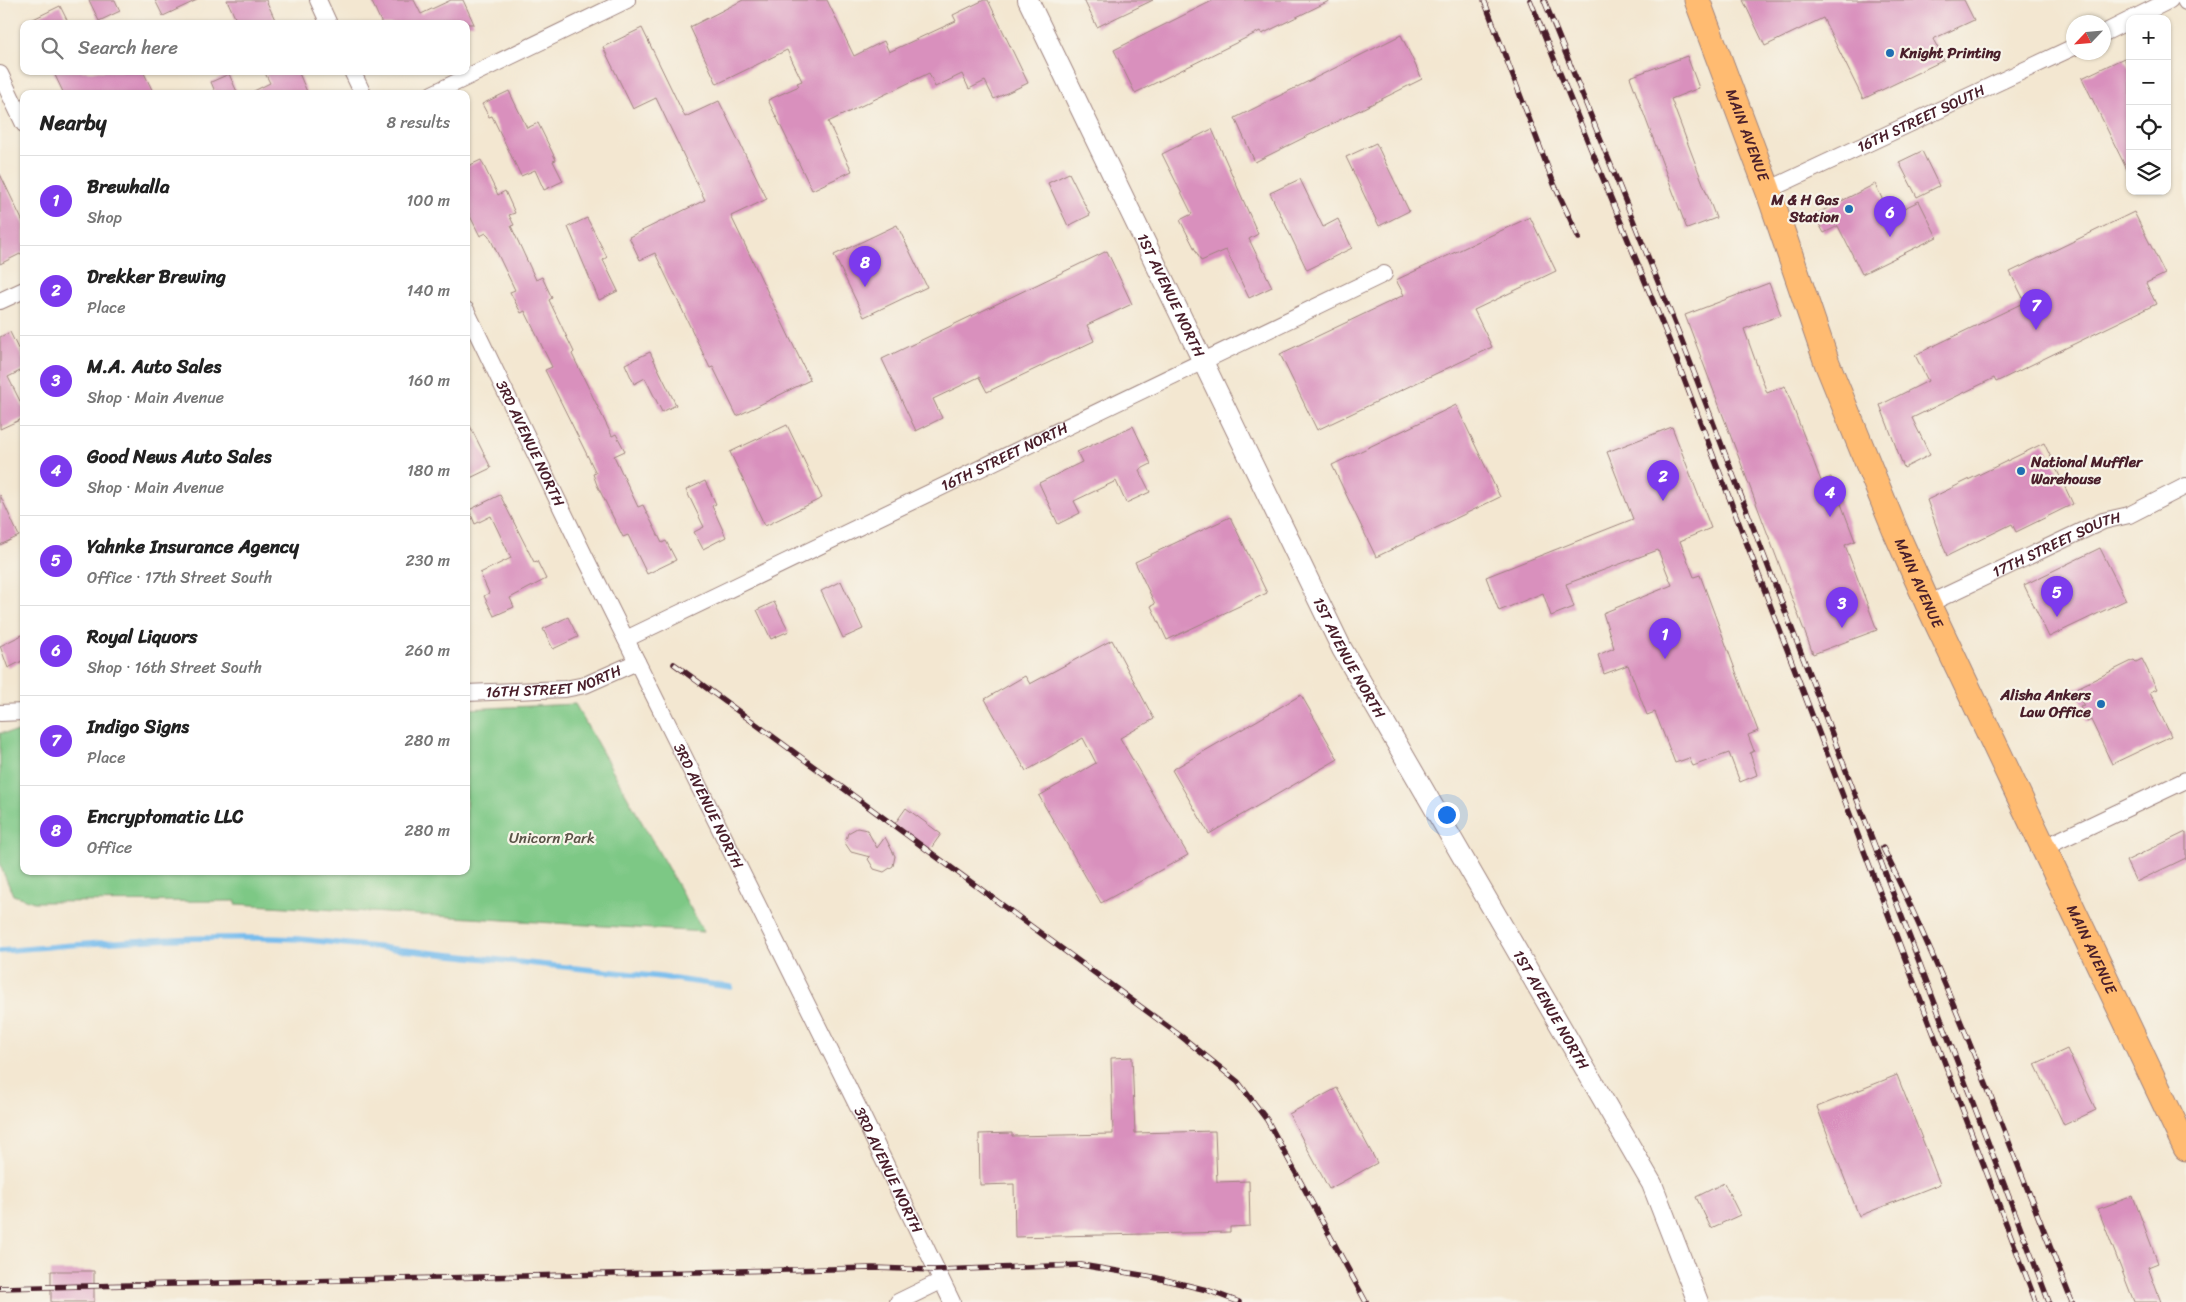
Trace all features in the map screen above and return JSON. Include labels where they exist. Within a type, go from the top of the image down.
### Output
[{"type":"main road","name":"MAIN AVENUE","points":[[1697,0],[1768,190],[1827,363],[1895,530],[1928,604],[2186,1148]]},
{"type":"street","points":[[318,0],[327,20]]},
{"type":"street","points":[[440,90],[627,0]]},
{"type":"street","name":"1ST AVENUE NORTH","points":[[1028,0],[1342,648],[1652,1184],[1698,1302]]},
{"type":"street","points":[[2139,15],[2170,0]]},
{"type":"street","points":[[2111,29],[2126,22]]},
{"type":"street","name":"16TH STREET SOUTH","points":[[1768,190],[2066,51]]},
{"type":"street","points":[[0,74],[20,116]]},
{"type":"street","points":[[354,75],[361,90]]},
{"type":"street","name":"16TH STREET NORTH","points":[[626,639],[1384,274]]},
{"type":"street","points":[[0,302],[20,292]]},
{"type":"street","name":"3RD AVENUE NORTH","points":[[470,318],[952,1302]]},
{"type":"street","name":"17TH STREET SOUTH","points":[[1928,604],[2103,521],[2129,515],[2186,486]]},
{"type":"street","name":"16TH STREET NORTH","points":[[470,692],[565,689],[585,685],[637,662]]},
{"type":"street","points":[[0,713],[20,712]]},
{"type":"street","points":[[2043,848],[2186,780]]},
{"type":"street","points":[[898,1302],[941,1281]]},
{"type":"green space","name":"Unicorn Park","points":[[575,704],[704,932],[236,904],[236,901],[34,902],[13,895],[0,865],[0,733],[20,732],[20,875],[470,875],[470,709]]},
{"type":"building","points":[[89,0],[115,0],[120,11],[99,20]]},
{"type":"building","points":[[155,0],[197,0],[163,16]]},
{"type":"building","points":[[227,0],[266,0],[275,20],[236,20]]},
{"type":"building","points":[[371,0],[414,0],[421,14],[451,0],[463,0],[474,24],[470,24],[470,20],[380,20]]},
{"type":"building","points":[[743,0],[827,0],[854,56],[884,41],[889,52],[956,21],[953,15],[984,0],[988,0],[1028,83],[994,99],[985,81],[969,89],[962,74],[935,87],[929,73],[828,122],[852,171],[812,190],[768,100],[799,86],[797,83],[802,81],[787,50],[717,84],[690,27]]},
{"type":"building","points":[[1084,0],[1153,0],[1097,27]]},
{"type":"building","points":[[1214,0],[1331,0],[1262,34],[1260,31],[1135,93],[1114,50]]},
{"type":"building","name":"Knight Printing","points":[[1743,0],[1964,0],[1974,20],[1933,39],[1944,60],[1863,99],[1823,18],[1765,46]]},
{"type":"building","points":[[60,6],[67,20],[31,20]]},
{"type":"building","points":[[642,28],[685,117],[719,101],[767,199],[731,216],[810,380],[737,416],[713,367],[710,368],[655,253],[640,260],[629,237],[705,200],[656,98],[633,109],[603,47]]},
{"type":"building","points":[[1401,35],[1422,79],[1255,162],[1235,118]]},
{"type":"building","points":[[1687,56],[1699,88],[1671,99],[1716,218],[1687,229],[1630,77]]},
{"type":"building","points":[[2124,58],[2126,62],[2126,168],[2082,78]]},
{"type":"building","points":[[55,75],[145,75],[152,90],[62,90]]},
{"type":"building","points":[[229,75],[236,90],[214,90],[211,82]]},
{"type":"building","points":[[266,75],[300,75],[306,90],[256,90],[270,83]]},
{"type":"building","points":[[509,91],[527,128],[538,123],[556,160],[553,161],[563,181],[544,190],[535,170],[521,176],[492,116],[489,117],[482,104]]},
{"type":"building","points":[[1212,129],[1258,234],[1249,239],[1272,287],[1249,298],[1226,250],[1201,261],[1180,220],[1192,214],[1162,154]]},
{"type":"building","points":[[1376,143],[1409,211],[1379,226],[1346,157]]},
{"type":"building","points":[[1922,151],[1939,186],[1917,197],[1899,162]]},
{"type":"building","points":[[481,160],[498,195],[505,191],[515,213],[509,215],[514,225],[511,226],[536,280],[542,277],[552,298],[549,300],[574,352],[572,354],[612,436],[616,434],[625,451],[614,456],[638,507],[643,505],[662,543],[666,541],[676,560],[647,574],[628,535],[623,537],[597,485],[593,474],[596,473],[545,370],[552,367],[525,311],[521,313],[510,292],[515,290],[489,236],[486,233],[480,236],[470,216],[470,165]]},
{"type":"building","points":[[1069,173],[1090,215],[1068,226],[1048,183]]},
{"type":"building","points":[[0,174],[20,216],[20,254],[0,264]]},
{"type":"building","points":[[1300,179],[1323,227],[1338,219],[1352,248],[1307,270],[1270,193]]},
{"type":"building","points":[[1875,184],[1890,215],[1919,201],[1937,237],[1862,274],[1838,226],[1824,233],[1814,215]]},
{"type":"building","points":[[2134,212],[2165,274],[2146,283],[2156,304],[1996,382],[1994,378],[1912,418],[1930,455],[1904,468],[1880,405],[1928,381],[1915,355],[2025,302],[2010,272]]},
{"type":"building","points":[[1530,217],[1556,271],[1474,310],[1492,347],[1317,430],[1280,354],[1404,295],[1396,280]]},
{"type":"building","points":[[587,218],[607,257],[603,260],[618,291],[599,300],[568,227]]},
{"type":"building","points":[[897,225],[927,287],[864,317],[834,255]]},
{"type":"building","points":[[1107,251],[1132,304],[1087,325],[1094,341],[987,392],[979,377],[933,399],[942,418],[916,431],[882,359]]},
{"type":"building","points":[[1769,283],[1781,315],[1744,329],[1767,393],[1785,386],[1821,481],[1831,477],[1855,541],[1845,545],[1877,630],[1813,654],[1685,315]]},
{"type":"building","points":[[10,332],[20,353],[20,371],[8,377],[20,401],[20,420],[0,429],[0,337]]},
{"type":"building","points":[[650,352],[676,405],[662,412],[645,378],[634,384],[625,364]]},
{"type":"building","points":[[1456,405],[1500,497],[1376,557],[1332,465]]},
{"type":"building","points":[[787,425],[822,498],[765,526],[730,452]]},
{"type":"building","points":[[470,426],[491,468],[470,478]]},
{"type":"building","points":[[1133,426],[1151,464],[1139,470],[1150,492],[1126,503],[1116,481],[1074,501],[1080,513],[1058,524],[1039,483],[1082,462],[1077,452]]},
{"type":"building","points":[[1672,427],[1711,528],[1680,541],[1694,577],[1700,575],[1758,731],[1748,735],[1754,751],[1750,753],[1757,775],[1740,782],[1729,753],[1693,766],[1689,758],[1675,763],[1655,712],[1647,715],[1628,665],[1604,674],[1598,655],[1614,648],[1603,613],[1672,585],[1658,550],[1566,584],[1574,607],[1551,616],[1543,593],[1499,611],[1486,577],[1633,519],[1607,452]]},
{"type":"building","name":"National Muffler Warehouse","points":[[2044,443],[2073,504],[2016,532],[2012,524],[1947,556],[1927,500]]},
{"type":"building","points":[[705,481],[716,504],[712,506],[726,537],[703,549],[694,532],[704,527],[686,490]]},
{"type":"building","points":[[0,495],[19,536],[0,545]]},
{"type":"building","points":[[500,495],[534,562],[537,561],[546,579],[510,598],[514,607],[494,616],[484,596],[489,593],[480,573],[511,558],[491,516],[475,524],[470,510]]},
{"type":"building","points":[[1230,517],[1267,593],[1167,640],[1151,606],[1155,604],[1135,562]]},
{"type":"building","points":[[2100,548],[2126,600],[2049,637],[2024,585]]},
{"type":"building","points":[[841,581],[863,629],[843,638],[821,591]]},
{"type":"building","points":[[774,602],[789,631],[771,639],[757,610]]},
{"type":"building","points":[[568,617],[578,637],[553,649],[543,629]]},
{"type":"building","points":[[20,636],[20,662],[8,668],[0,646]]},
{"type":"building","points":[[1112,640],[1154,719],[1120,738],[1188,855],[1101,903],[1039,796],[1096,763],[1083,738],[1026,771],[985,699],[1025,676],[1030,684]]},
{"type":"building","points":[[2142,659],[2157,689],[2150,692],[2171,736],[2112,764],[2091,720],[2087,722],[2080,707],[2084,706],[2075,689],[2134,660],[2136,662]]},
{"type":"building","points":[[1301,695],[1338,759],[1209,834],[1172,770]]},
{"type":"building","points":[[906,808],[941,834],[929,851],[894,825]]},
{"type":"building","points":[[857,828],[867,830],[877,848],[885,837],[895,856],[893,866],[884,872],[874,869],[868,859],[870,857],[851,852],[845,843],[848,833]]},
{"type":"building","points":[[2186,832],[2186,858],[2136,882],[2126,861]]},
{"type":"building","points":[[2067,1049],[2096,1110],[2064,1125],[2035,1064]]},
{"type":"building","points":[[1132,1057],[1135,1133],[1215,1131],[1217,1182],[1249,1181],[1250,1226],[1230,1227],[1230,1232],[1015,1237],[1014,1184],[980,1185],[979,1134],[1012,1133],[1012,1136],[1113,1134],[1111,1058]]},
{"type":"building","points":[[1897,1075],[1940,1184],[1859,1216],[1817,1107]]},
{"type":"building","points":[[1337,1088],[1377,1163],[1329,1189],[1289,1114]]},
{"type":"building","points":[[1724,1183],[1740,1215],[1711,1228],[1696,1197]]},
{"type":"building","points":[[2133,1196],[2158,1263],[2148,1267],[2161,1302],[2134,1302],[2098,1209]]},
{"type":"building","points":[[51,1271],[94,1271],[94,1302],[51,1302]]},
{"type":"waterway","points":[[0,951],[150,940],[224,938],[299,939],[661,977],[731,987]]},
{"type":"railway","points":[[1484,0],[1554,184],[1579,238]]},
{"type":"railway","points":[[1530,0],[1671,345],[2036,1302]]},
{"type":"railway","points":[[1544,0],[1682,341],[2049,1302]]},
{"type":"railway","points":[[674,664],[1182,1037],[1238,1082],[1267,1120],[1366,1302]]},
{"type":"railway","points":[[1883,848],[1958,1016],[2072,1302]]},
{"type":"railway","points":[[0,1288],[873,1268],[935,1270],[1081,1265],[1153,1277],[1207,1290],[1239,1302]]},
{"type":"place","name":"Knight Printing","points":[[1890,53]]},
{"type":"place","name":"M & H Gas Station","points":[[1849,209]]},
{"type":"place","name":"Royal Liquors","points":[[1890,237]]},
{"type":"place","name":"Encryptomatic LLC","points":[[865,287]]},
{"type":"place","name":"Indigo Signs","points":[[2036,330]]},
{"type":"place","name":"National Muffler Warehouse","points":[[2021,471]]},
{"type":"place","name":"Drekker Brewing","points":[[1663,501]]},
{"type":"place","name":"Good News Auto Sales","points":[[1830,517]]},
{"type":"place","name":"Yahnke Insurance Agency","points":[[2057,617]]},
{"type":"place","name":"M.A. Auto Sales","points":[[1842,628]]},
{"type":"place","name":"Brewhalla","points":[[1665,659]]},
{"type":"place","name":"Alisha Ankers Law Office","points":[[2101,704]]}]
